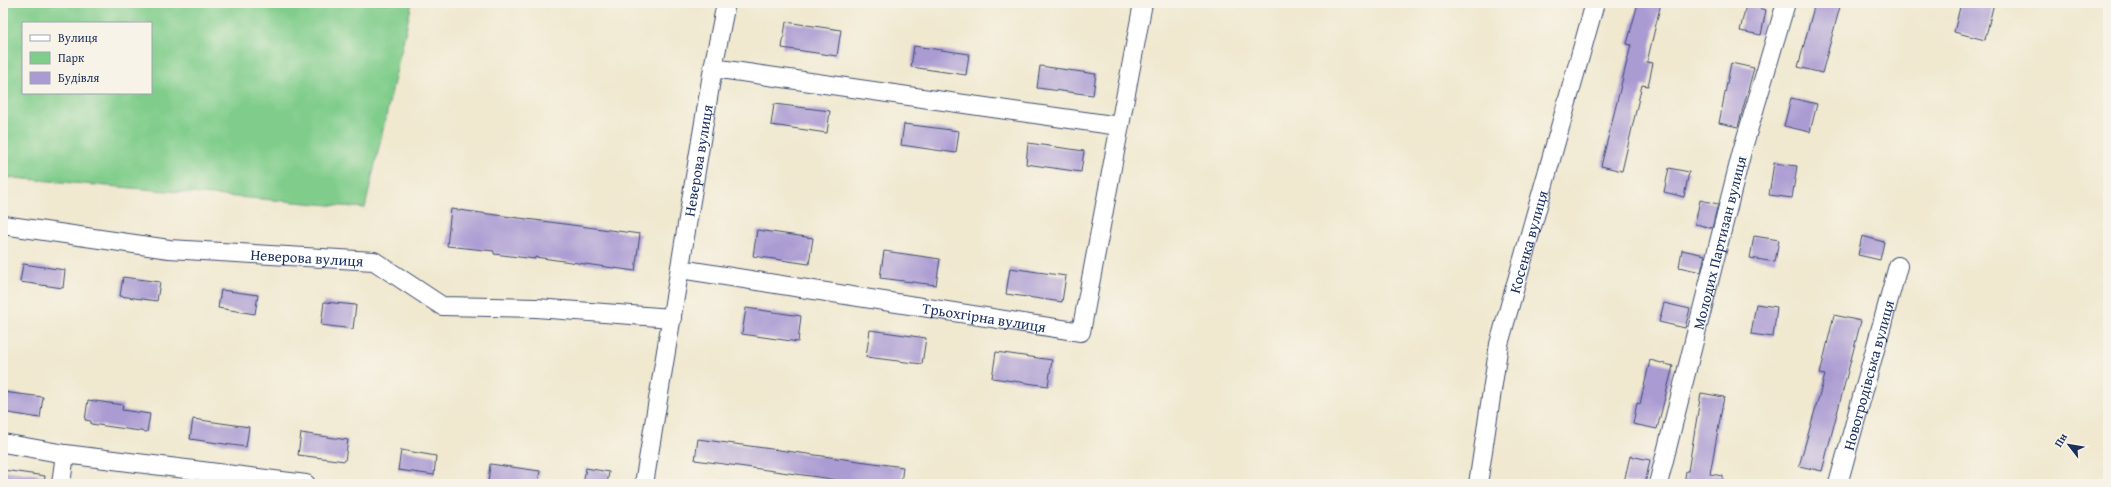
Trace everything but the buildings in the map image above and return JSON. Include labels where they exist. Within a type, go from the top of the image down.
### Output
[{"type":"street","name":"Неверова вулиця","points":[[644,484],[713,68],[726,3]]},
{"type":"street","name":"Трьохгірна вулиця","points":[[680,269],[1082,332],[1143,3]]},
{"type":"street","name":"Косенка вулиця","points":[[1478,484],[1499,344],[1595,3]]},
{"type":"street","name":"Молодих Партизан вулиця","points":[[1658,484],[1742,151],[1786,3]]},
{"type":"street","points":[[713,68],[1119,126]]},
{"type":"street","name":"Неверова вулиця","points":[[3,225],[170,249],[374,261],[442,306],[536,308],[672,318]]},
{"type":"street","name":"Новогродівська вулиця","points":[[1838,484],[1898,266]]},
{"type":"street","points":[[3,443],[65,454],[306,484]]},
{"type":"street","points":[[61,484],[65,454]]},
{"type":"green space","points":[[3,3],[412,3],[365,208],[3,177]]}]
